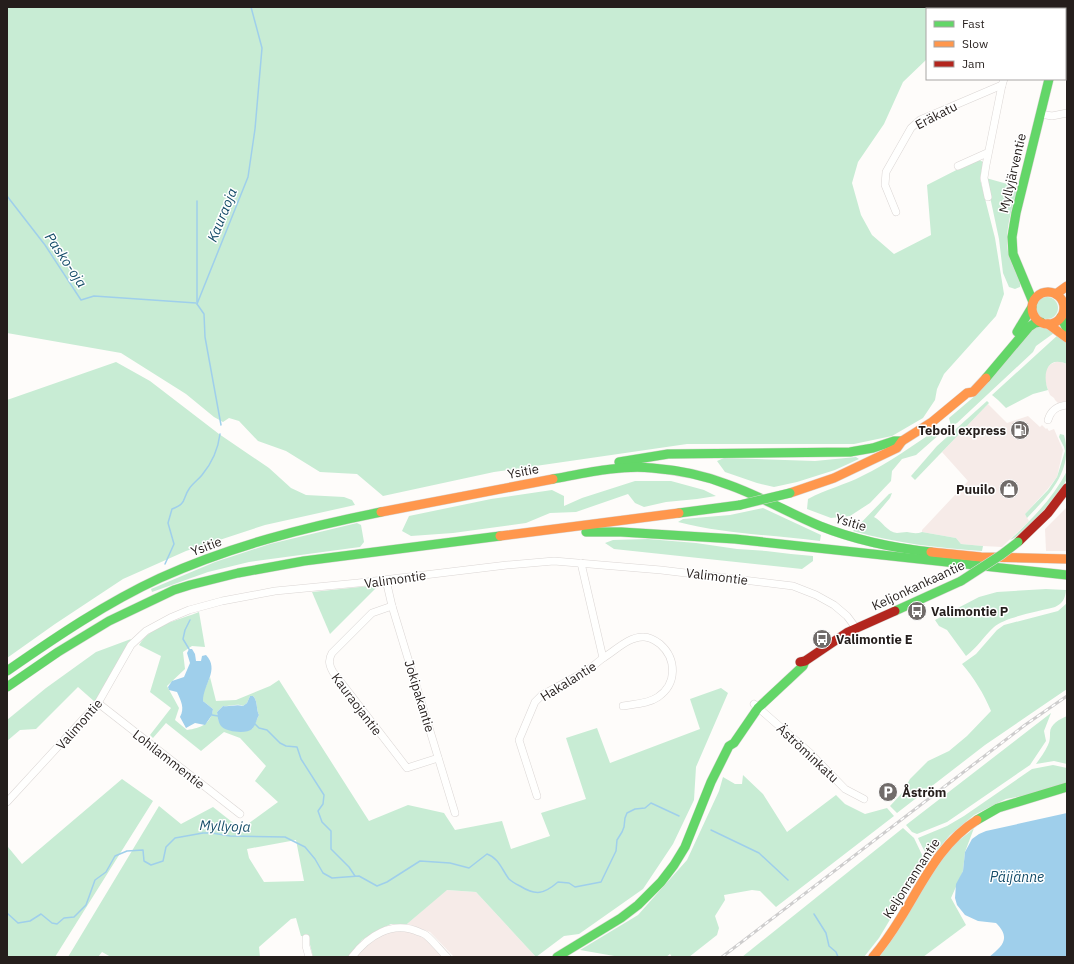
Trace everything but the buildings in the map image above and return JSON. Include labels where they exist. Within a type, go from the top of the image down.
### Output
[{"type":"main road","name":"Myllyjärventie","points":[[1032,305],[1028,290],[1022,280],[1013,254],[1012,237],[1016,213],[1049,80]]},
{"type":"main road","name":"Myllyjärventie","points":[[1021,274],[1044,292]]},
{"type":"main road","points":[[1056,294],[1067,286]]},
{"type":"main road","points":[[7,687],[71,643],[102,624],[173,591],[235,573],[304,561],[740,505],[790,493],[834,478],[897,448],[902,441],[932,422],[967,393],[999,358],[1013,338],[1038,295],[1044,292],[1056,294],[1065,303],[1061,317],[1055,322],[1035,323],[1028,327],[987,378],[973,392],[967,393]]},
{"type":"main road","points":[[1032,305],[1034,316],[1067,338]]},
{"type":"main road","points":[[1061,317],[1067,329]]},
{"type":"main road","points":[[571,476],[592,467],[668,454],[850,452],[873,448],[894,441],[902,441]]},
{"type":"main road","name":"Ysitie","points":[[7,671],[52,639],[119,599],[161,578],[222,553],[319,525],[571,476],[629,467],[656,468],[689,473],[724,482],[837,532],[898,548],[965,555],[1067,558]]},
{"type":"main road","name":"Keljonkankaantie","points":[[557,957],[630,912],[662,881],[676,863],[685,847],[711,782],[729,746],[729,741],[734,732],[791,669],[856,628],[961,582],[996,559],[1018,542],[1048,513],[1067,488]]},
{"type":"main road","points":[[548,530],[686,535],[735,539],[1067,575]]},
{"type":"main road","name":"Keljonrannantie","points":[[873,957],[894,929],[942,851],[958,834],[989,812],[1008,804],[1067,787]]},
{"type":"street","points":[[988,197],[984,178],[987,154],[1003,82]]},
{"type":"street","name":"Eräkatu","points":[[896,212],[885,185],[886,172],[911,128],[920,120],[1003,82]]},
{"type":"street","points":[[1040,114],[1052,116],[1067,113]]},
{"type":"street","points":[[958,166],[987,154]]},
{"type":"street","points":[[1048,420],[1052,410],[1060,406],[1067,405]]},
{"type":"street","name":"Valimontie","points":[[7,802],[98,703],[131,646],[146,631],[170,618],[212,603],[260,593],[554,561],[661,570],[793,586],[816,595],[834,605],[847,616],[856,628]]},
{"type":"street","name":"Hakalantie","points":[[537,796],[519,740],[535,702],[542,695],[588,670],[603,658],[581,563]]},
{"type":"street","name":"Jokipakantie","points":[[386,580],[392,606],[455,813]]},
{"type":"street","name":"Kauraojantie","points":[[392,606],[372,613],[332,653],[329,659],[330,666],[333,672],[407,768],[438,758]]},
{"type":"street","points":[[603,658],[631,639],[644,637],[656,640],[666,649],[671,658],[673,670],[671,680],[668,688],[658,698],[645,703],[622,706]]},
{"type":"street","name":"Lohilammentie","points":[[98,703],[240,814]]},
{"type":"street","name":"Äströminkatu","points":[[756,706],[810,753],[846,789],[864,799]]},
{"type":"street","points":[[352,957],[365,942],[377,934],[393,928],[409,927],[427,936],[446,957]]},
{"type":"street","points":[[306,938],[306,946],[309,957]]},
{"type":"shaded area","points":[[1058,361],[1067,364],[1067,401],[1058,403],[1050,395],[1044,377],[1046,368]]},
{"type":"shaded area","points":[[988,404],[1007,423],[1028,416],[1040,427],[1042,425],[1049,431],[1054,429],[1063,450],[1057,477],[1025,514],[1029,521],[1002,547],[961,544],[956,538],[922,532],[922,530],[968,481],[942,452]]},
{"type":"shaded area","points":[[1067,507],[1067,551],[1046,551],[1045,529]]},
{"type":"shaded area","points":[[446,890],[476,892],[536,957],[454,957],[430,932],[407,924]]},
{"type":"shaded area","points":[[408,930],[425,938],[442,957],[355,957],[379,936],[394,931]]},
{"type":"green space","points":[[7,7],[979,7],[926,8],[926,60],[903,82],[884,124],[858,162],[852,183],[861,215],[872,235],[894,254],[931,235],[927,185],[978,159],[983,162],[980,179],[995,238],[1004,294],[996,316],[944,374],[937,389],[935,400],[923,418],[892,436],[854,444],[687,444],[494,472],[383,496],[357,474],[320,472],[286,451],[258,441],[239,421],[229,418],[223,422],[214,417],[186,394],[121,353],[7,333]]},
{"type":"green space","points":[[986,178],[1018,187],[1009,222],[1007,239],[1009,256],[1020,283],[1020,287],[1015,289],[1009,287],[1003,273],[999,239]]},
{"type":"green space","points":[[1043,297],[1051,297],[1058,304],[1058,312],[1051,319],[1043,319],[1036,312],[1036,304]]},
{"type":"green space","points":[[1040,326],[1047,328],[1054,333],[1036,346],[1033,352],[957,423],[951,426],[949,418],[976,395],[1031,329]]},
{"type":"green space","points":[[1059,334],[1067,340],[1067,364],[1055,362],[1048,368],[1046,372],[1046,384],[1048,390],[1033,394],[1006,408],[992,395]]},
{"type":"green space","points":[[116,362],[150,381],[219,434],[269,468],[291,488],[306,495],[344,497],[352,500],[355,505],[265,525],[186,551],[123,579],[7,658],[7,400]]},
{"type":"green space","points":[[987,401],[989,403],[915,480],[911,476],[937,446]]},
{"type":"green space","points":[[938,429],[941,433],[916,455],[902,459],[892,471],[891,481],[870,503],[850,516],[831,518],[807,509],[808,499],[872,471]]},
{"type":"green space","points":[[1060,434],[1064,435],[1066,448],[1066,460],[1062,471],[1058,481],[1051,491],[1027,518],[1025,514],[1048,490],[1057,477],[1065,451],[1059,437]]},
{"type":"green space","points":[[856,457],[859,459],[835,470],[797,482],[774,487],[725,472],[717,461],[724,458],[815,461]]},
{"type":"green space","points":[[1067,471],[1067,478],[1064,484],[1051,502],[1024,531],[1010,540],[1049,499]]},
{"type":"green space","points":[[635,481],[671,481],[704,490],[716,496],[666,502],[644,507],[635,503],[628,494],[576,512],[550,513],[526,523],[453,533],[411,536],[402,531],[409,516],[491,499],[552,490],[564,496],[564,506],[582,498]]},
{"type":"green space","points":[[892,493],[890,498],[874,517],[890,531],[897,533],[922,532],[956,538],[961,544],[983,546],[982,551],[917,544],[885,539],[853,531],[889,494]]},
{"type":"green space","points":[[763,508],[821,535],[820,541],[731,532],[678,522],[683,519],[730,515]]},
{"type":"green space","points":[[357,523],[361,525],[364,542],[360,547],[249,562],[208,572],[152,592],[151,589],[215,562],[270,544]]},
{"type":"green space","points":[[648,539],[813,556],[813,561],[802,569],[614,549],[605,543],[613,540]]},
{"type":"green space","points":[[379,585],[330,634],[312,592]]},
{"type":"green space","points":[[1046,589],[1066,590],[1062,602],[1055,607],[1014,617],[999,623],[966,656],[947,630],[939,626],[935,620],[979,597],[997,592]]},
{"type":"green space","points":[[1067,603],[1067,689],[985,745],[897,813],[890,806],[902,793],[910,779],[928,761],[949,751],[967,736],[991,711],[978,686],[962,664],[976,654],[997,630],[1004,625],[1058,611]]},
{"type":"green space","points":[[199,612],[205,647],[192,646],[183,652],[185,669],[167,686],[179,708],[175,720],[187,730],[197,728],[208,722],[212,714],[213,709],[203,701],[203,693],[210,677],[216,701],[236,700],[270,686],[279,680],[369,821],[408,805],[444,813],[455,830],[502,821],[511,849],[550,836],[541,813],[586,799],[566,738],[597,728],[610,763],[700,729],[690,699],[721,688],[728,693],[696,767],[694,800],[673,844],[643,889],[579,934],[564,936],[536,957],[476,892],[447,890],[407,924],[391,924],[362,940],[348,957],[313,957],[308,936],[301,936],[296,918],[291,919],[259,947],[260,957],[111,957],[102,952],[98,957],[68,957],[159,806],[181,824],[213,807],[241,829],[278,802],[255,781],[266,766],[240,738],[224,732],[201,751],[166,723],[153,738],[150,735],[171,708],[150,692],[161,656],[139,645],[144,638],[158,628]],"holes":[[[250,696],[255,698],[259,715],[252,729],[219,722],[217,712],[223,706],[243,706],[247,703]],[[296,840],[304,881],[264,882],[249,858],[247,849]]]},
{"type":"green space","points":[[131,639],[95,702],[78,687],[36,729],[20,730],[7,741],[7,720],[46,688],[96,652]]},
{"type":"green space","points":[[1051,713],[1044,731],[1046,741],[1030,765],[947,822],[917,834],[912,832],[906,825]]},
{"type":"green space","points":[[1067,716],[1067,764],[1054,761],[1036,764],[1049,744],[1050,730],[1054,724]]},
{"type":"green space","points":[[1053,765],[1067,768],[1067,784],[1047,791],[1006,799],[974,815],[950,835],[928,861],[918,838],[947,826],[964,816],[1032,769]]},
{"type":"green space","points":[[743,775],[763,794],[787,832],[836,795],[845,804],[865,814],[887,808],[894,816],[776,907],[760,891],[752,890],[724,895],[725,900],[715,916],[719,928],[717,935],[689,957],[672,957],[670,954],[666,957],[620,957],[580,950],[638,915],[687,860],[719,791],[723,777],[735,784],[742,784]]},
{"type":"green space","points":[[122,779],[153,801],[55,957],[7,957],[7,848],[8,847],[22,864]]},
{"type":"green space","points":[[903,828],[914,838],[925,861],[879,938],[864,957],[742,957]]},
{"type":"green space","points":[[974,828],[965,852],[963,871],[951,898],[966,925],[923,957],[879,957],[899,929],[925,885],[944,857],[955,844]]},
{"type":"water","points":[[189,649],[192,649],[195,654],[196,661],[201,661],[202,656],[206,655],[210,661],[211,672],[205,689],[203,701],[213,709],[212,715],[205,725],[195,723],[186,728],[180,717],[182,711],[181,701],[177,692],[169,690],[168,687],[172,681],[184,677],[190,663],[187,653]]},
{"type":"water","points":[[250,696],[255,698],[259,715],[252,729],[246,732],[237,732],[222,727],[219,722],[217,712],[223,706],[243,706],[247,703]]},
{"type":"water","name":"Päijänne","points":[[1067,813],[1067,957],[989,957],[1003,942],[1004,937],[1001,928],[996,923],[978,921],[965,915],[957,905],[955,898],[956,884],[963,871],[965,852],[972,839],[986,831]]},
{"type":"waterway","name":"Kauraoja","points":[[197,304],[248,177],[255,129],[262,48],[251,7]]},
{"type":"waterway","name":"Pasko-oja","points":[[7,196],[45,245],[81,300],[94,296],[196,303]]},
{"type":"waterway","points":[[197,201],[197,302]]},
{"type":"waterway","name":"Kauraoja","points":[[197,304],[204,314],[205,337],[221,425]]},
{"type":"waterway","name":"Kauraoja","points":[[165,564],[174,544],[168,523],[172,509],[184,501],[190,487],[209,466],[216,451],[220,434]]},
{"type":"waterway","name":"Kauraoja","points":[[189,649],[183,639],[185,630],[190,620]]},
{"type":"waterway","name":"Kauraoja","points":[[212,715],[218,716]]},
{"type":"waterway","name":"Kauraoja","points":[[255,724],[259,728],[267,730],[280,743],[286,746],[297,747],[301,759],[324,795],[323,804],[318,811],[322,822],[331,831],[331,849],[349,867],[355,876]]},
{"type":"waterway","name":"Myllyoja","points":[[7,913],[18,923],[30,921],[41,914],[52,923],[57,924],[64,918],[74,917],[86,905],[95,880],[106,872],[115,856],[127,851],[143,850],[144,861],[151,865],[163,861],[166,847],[175,838],[203,833],[230,836],[285,837],[305,847],[315,859],[323,873],[332,878],[359,876],[377,886],[387,882],[420,861],[450,863],[469,868],[487,854],[495,858],[511,881],[531,891],[544,891],[558,882],[569,883],[575,887],[601,882],[616,851],[617,840],[624,827],[627,813],[635,809],[645,808],[651,803],[679,816]]},
{"type":"waterway","points":[[711,830],[759,853],[788,880]]},
{"type":"waterway","points":[[814,914],[826,933],[829,946],[836,952],[838,957]]},
{"type":"railway","points":[[722,957],[1025,725],[1067,696]]},
{"type":"traffic: fast","points":[[1033,302],[1013,254],[1012,237],[1016,213],[1049,80]]},
{"type":"traffic: fast","points":[[1017,332],[1032,307]]},
{"type":"traffic: fast","points":[[1061,317],[1067,329]]},
{"type":"traffic: fast","points":[[986,378],[1029,327],[1035,323],[1041,322]]},
{"type":"traffic: fast","points":[[619,462],[668,454],[850,452],[873,448],[894,441],[902,441]]},
{"type":"traffic: fast","points":[[553,479],[602,470],[640,467],[671,470],[720,481],[833,531],[889,546],[931,552]]},
{"type":"traffic: fast","points":[[740,505],[790,493]]},
{"type":"traffic: fast","points":[[679,513],[740,505]]},
{"type":"traffic: fast","points":[[7,671],[101,609],[160,578],[214,556],[241,547],[297,531],[381,512]]},
{"type":"traffic: fast","points":[[586,532],[621,532],[735,539],[1067,575]]},
{"type":"traffic: fast","points":[[7,687],[58,652],[109,621],[174,590],[190,585],[238,573],[304,561],[500,536]]},
{"type":"traffic: fast","points":[[961,581],[1018,542]]},
{"type":"traffic: fast","points":[[895,611],[961,581]]},
{"type":"traffic: fast","points":[[557,957],[621,918],[638,905],[661,882],[685,847],[711,782],[729,746],[734,743],[758,708],[803,666],[805,661]]},
{"type":"traffic: fast","points":[[977,820],[998,808],[1067,787]]},
{"type":"traffic: slow","points":[[1056,294],[1067,286]]},
{"type":"traffic: slow","points":[[1045,292],[1051,292],[1061,299],[1064,308],[1063,314],[1057,321],[1051,324],[1045,324],[1035,317],[1032,311],[1032,305],[1039,295],[1045,292]]},
{"type":"traffic: slow","points":[[1048,324],[1067,338]]},
{"type":"traffic: slow","points":[[790,493],[834,478],[897,448],[902,441],[932,422],[967,393],[973,392],[986,378]]},
{"type":"traffic: slow","points":[[381,512],[553,479]]},
{"type":"traffic: slow","points":[[500,536],[679,513]]},
{"type":"traffic: slow","points":[[931,552],[981,557],[1067,559]]},
{"type":"traffic: slow","points":[[873,957],[894,929],[924,878],[942,852],[964,829],[977,820]]},
{"type":"traffic: jam","points":[[1018,542],[1048,513],[1067,488]]},
{"type":"traffic: jam","points":[[800,662],[805,661],[848,632],[895,611]]},
{"type":"place","name":"Teboil express","points":[[1020,430]]},
{"type":"place","name":"Puuilo","points":[[1009,489]]},
{"type":"place","name":"Valimontie P","points":[[917,611]]},
{"type":"place","name":"Valimontie E","points":[[822,639]]},
{"type":"place","name":"Åström","points":[[888,792]]}]
